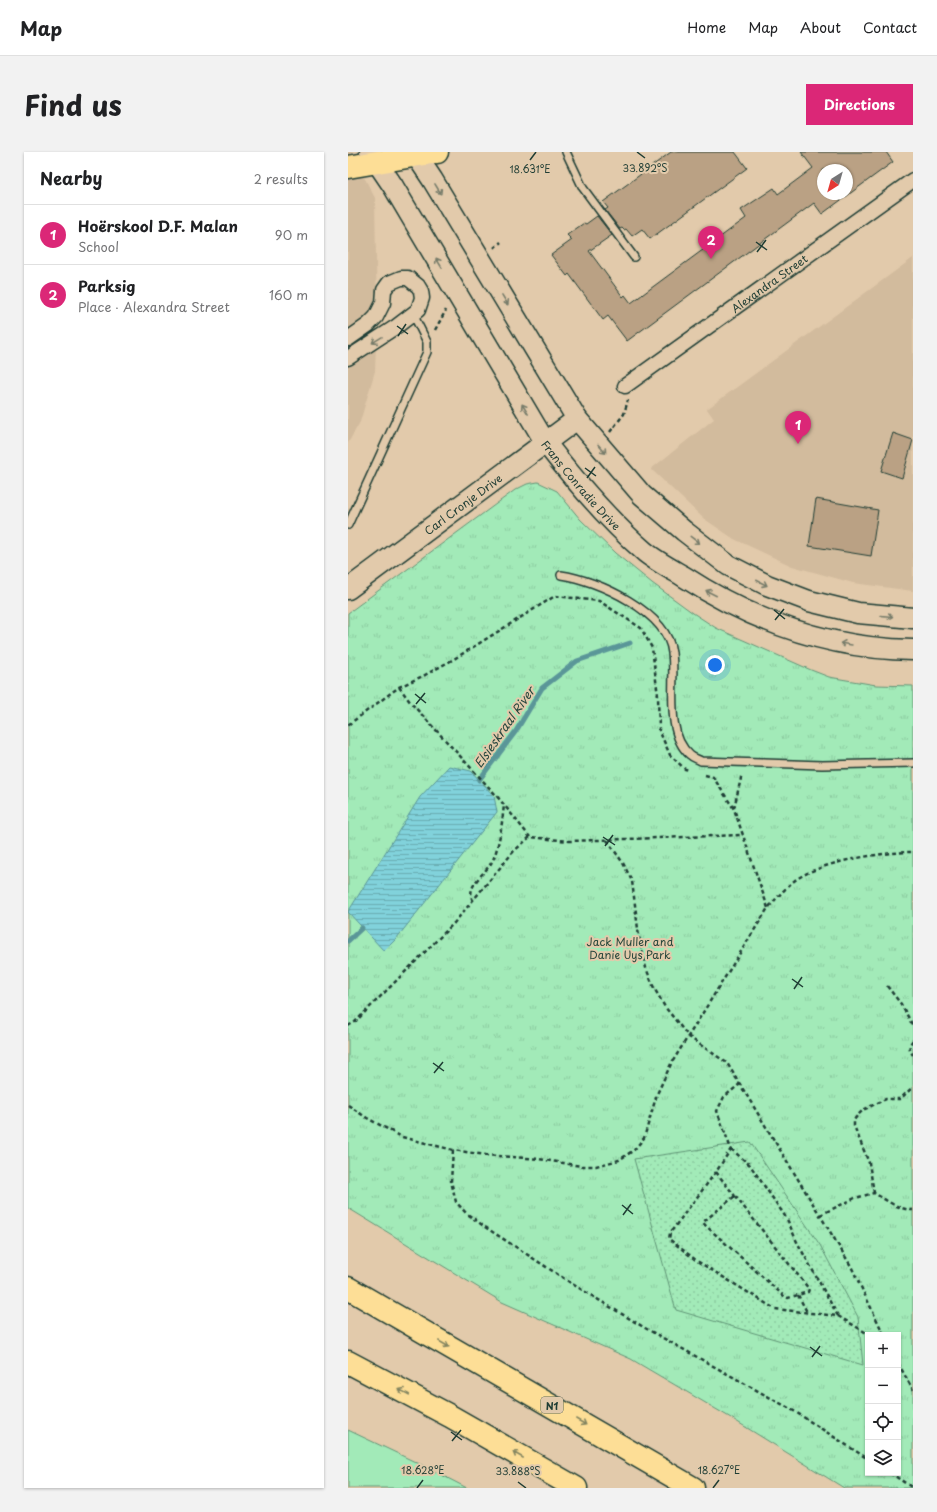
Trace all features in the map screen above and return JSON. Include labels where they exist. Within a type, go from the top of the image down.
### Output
[{"type":"main road","points":[[348,167],[374,157],[423,153],[577,419],[642,495],[684,531],[728,564],[766,586],[809,601],[858,613],[913,618]]},
{"type":"main road","name":"Frans Conradie Drive","points":[[374,157],[393,186],[545,442],[568,471],[626,534],[646,553],[704,590],[749,613],[797,632],[843,644],[888,650],[913,650]]},
{"type":"main road","name":"Carl Cronje Drive","points":[[348,589],[577,419]]},
{"type":"main road","points":[[348,1288],[410,1324]]},
{"type":"main road","name":"N1","points":[[348,1293],[410,1324],[693,1488]]},
{"type":"main road","points":[[348,1362],[457,1420],[576,1488]]},
{"type":"street","name":"Alexandra Street","points":[[625,386],[913,180]]},
{"type":"street","points":[[348,339],[376,318],[383,303],[384,290],[389,283],[395,279],[408,278],[418,286],[421,291],[421,304],[418,310],[397,326],[348,358]]},
{"type":"lane","points":[[566,152],[583,188],[634,257]]},
{"type":"lane","points":[[348,525],[427,352],[427,342],[413,314]]},
{"type":"lane","points":[[561,575],[575,577],[627,599],[644,611],[664,630],[672,652],[672,702],[676,731],[690,755],[701,761],[822,765],[913,763]]},
{"type":"path","points":[[494,248],[501,242]]},
{"type":"path","points":[[427,342],[448,306]]},
{"type":"path","points":[[608,434],[624,414],[628,400],[625,386]]},
{"type":"path","points":[[348,725],[399,686],[425,675],[454,659],[555,596],[599,601],[640,628],[652,648],[658,696],[659,730],[670,755],[685,769],[692,771]]},
{"type":"path","points":[[399,686],[411,703],[496,795],[530,837],[569,842],[743,835]]},
{"type":"path","points":[[734,809],[745,762]]},
{"type":"path","points":[[699,773],[713,777],[734,809],[761,892],[768,908]]},
{"type":"path","points":[[473,901],[470,895],[471,889],[493,860],[502,830],[504,805]]},
{"type":"path","points":[[348,1026],[355,1022],[454,923],[514,851],[530,837]]},
{"type":"path","points":[[607,840],[623,863],[632,881],[639,937],[646,968],[654,988],[665,1007],[689,1037],[727,1063],[741,1083],[851,1266],[883,1332]]},
{"type":"path","points":[[348,1105],[367,1118],[402,1137],[453,1150],[486,1155],[539,1159],[581,1166],[596,1166],[619,1160],[634,1150],[644,1138],[657,1094],[671,1064],[768,908],[779,895],[794,881],[813,870],[876,855],[897,852],[913,852]]},
{"type":"path","points":[[887,986],[901,1004],[913,1026]]},
{"type":"path","points":[[913,1040],[909,1048],[913,1055]]},
{"type":"path","points":[[741,1083],[724,1097],[720,1102],[717,1111],[731,1149],[750,1165],[787,1219],[797,1242],[838,1316]]},
{"type":"path","points":[[874,1193],[868,1163],[854,1126],[854,1120],[863,1110],[886,1099],[900,1099],[913,1087]]},
{"type":"path","points":[[731,1149],[716,1172],[670,1233],[669,1239],[697,1261],[775,1309],[838,1316],[865,1332]]},
{"type":"path","points":[[453,1150],[451,1181],[456,1202],[466,1213],[574,1285],[638,1324],[794,1411],[865,1457]]},
{"type":"path","points":[[716,1172],[735,1196],[808,1289],[808,1292],[785,1297],[703,1222],[735,1196]]},
{"type":"path","points":[[820,1215],[855,1198],[874,1193],[896,1205],[908,1210],[913,1210]]},
{"type":"path","points":[[798,1295],[807,1313]]},
{"type":"path","points":[[901,1368],[913,1390]]},
{"type":"path","points":[[895,1476],[913,1488]]},
{"type":"shaded area","points":[[348,152],[351,152],[375,198],[377,320],[375,371],[360,422],[348,443]]},
{"type":"shaded area","points":[[913,258],[913,591],[853,583],[792,566],[734,539],[703,518],[651,469],[714,419],[707,409]]},
{"type":"green space","name":"Jack Muller and Danie Uys Park","points":[[538,482],[557,491],[580,519],[615,553],[652,583],[716,628],[829,677],[876,685],[913,686],[913,1488],[844,1488],[731,1418],[631,1359],[502,1302],[348,1208],[348,613],[515,490],[527,484]]},
{"type":"green space","points":[[750,1142],[820,1245],[858,1317],[863,1365],[676,1310],[634,1159]]},
{"type":"green space","points":[[348,1430],[428,1468],[467,1488],[348,1488]]},
{"type":"water","points":[[449,766],[471,771],[494,796],[497,812],[396,939],[384,951],[348,912],[420,797]]},
{"type":"building","points":[[671,152],[735,152],[747,168],[650,239],[642,229],[632,236],[626,229],[620,229],[605,210],[608,208],[603,202]]},
{"type":"building","points":[[801,152],[886,152],[893,162],[853,191],[853,164],[817,164],[817,200],[841,200],[822,214],[814,203],[627,341],[608,316],[603,320],[569,274],[567,276],[551,255],[572,240],[567,235],[597,216],[612,235],[589,251],[623,297],[625,295],[631,303],[746,218],[741,210],[774,188],[778,194],[813,168]]},
{"type":"building","points":[[893,433],[913,440],[902,478],[881,471]]},
{"type":"building","points":[[816,499],[878,510],[871,556],[809,546]]},
{"type":"waterway","name":"Elsieskraal River","points":[[479,780],[516,731],[542,688],[577,661],[630,643]]},
{"type":"waterway","name":"Elsieskraal River","points":[[348,941],[362,928]]},
{"type":"place","name":"Parksig","points":[[711,259]]},
{"type":"place","name":"Hoërskool D.F. Malan","points":[[798,444]]}]
